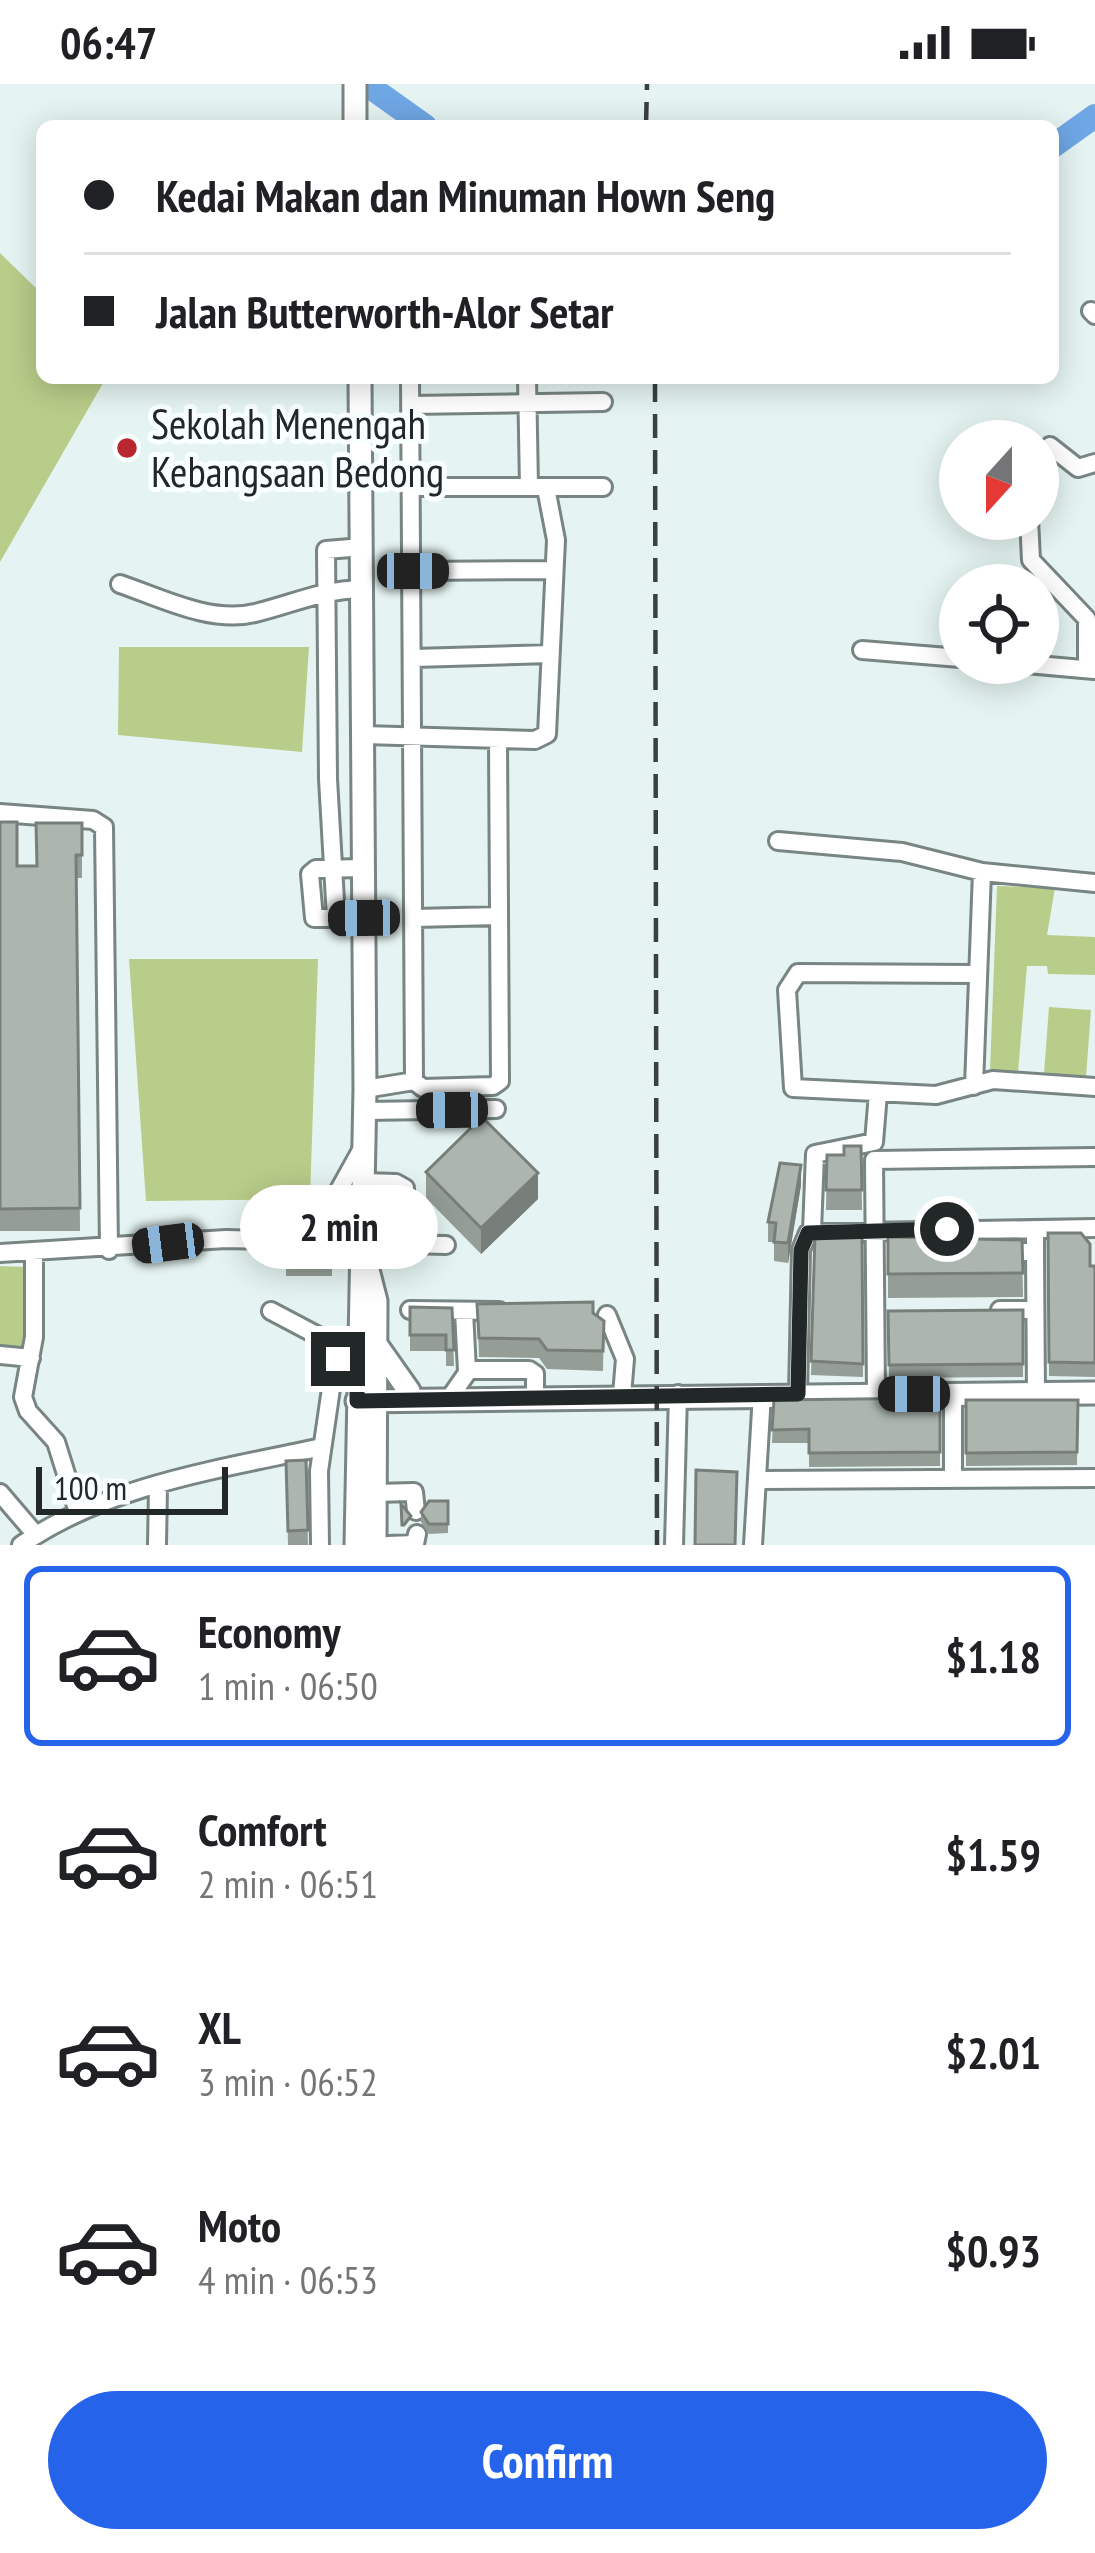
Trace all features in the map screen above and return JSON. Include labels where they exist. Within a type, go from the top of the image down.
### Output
[{"type":"main road","points":[[355,84],[356,120]]},
{"type":"main road","points":[[360,384],[364,1248],[347,1356],[366,1396],[375,1439],[375,1545]]},
{"type":"main road","points":[[356,1545],[366,1396],[376,1335],[375,1294],[364,1248]]},
{"type":"main road","points":[[376,1335],[385,1361],[407,1396]]},
{"type":"main road","points":[[366,1396],[1095,1393]]},
{"type":"main road","points":[[375,1439],[386,1417],[407,1396]]},
{"type":"street","points":[[410,384],[414,1082]]},
{"type":"street","points":[[364,735],[535,740],[547,734],[555,524],[538,488],[526,384]]},
{"type":"street","points":[[410,405],[603,402]]},
{"type":"street","points":[[1059,452],[1078,467],[1095,464]]},
{"type":"street","points":[[411,487],[603,488]]},
{"type":"street","points":[[1030,540],[1031,560],[1087,619],[1091,669],[1059,666]]},
{"type":"street","points":[[363,547],[326,550],[330,590],[328,779],[336,918],[364,918]]},
{"type":"street","points":[[413,571],[550,570]]},
{"type":"street","points":[[120,584],[226,615],[252,614],[330,590],[363,589]]},
{"type":"street","points":[[862,650],[939,656]]},
{"type":"street","points":[[414,658],[550,654]]},
{"type":"street","points":[[414,1082],[423,1088],[493,1086],[500,1081],[498,740]]},
{"type":"street","points":[[0,813],[93,820],[104,826],[109,1250]]},
{"type":"street","points":[[778,842],[902,852],[982,872],[1095,883]]},
{"type":"street","points":[[334,869],[364,868]]},
{"type":"street","points":[[974,1086],[982,872]]},
{"type":"street","points":[[414,918],[499,916]]},
{"type":"street","points":[[975,974],[805,971],[793,977],[787,990],[794,1088],[936,1095],[974,1086],[1040,1081],[1095,1087]]},
{"type":"street","points":[[365,1100],[414,1082]]},
{"type":"street","points":[[798,1394],[801,1250],[812,1231],[815,1154],[874,1142],[878,1093]]},
{"type":"street","points":[[365,1100],[496,1109]]},
{"type":"street","points":[[292,1238],[326,1209],[365,1143]]},
{"type":"street","points":[[875,1394],[876,1159],[1095,1157]]},
{"type":"street","points":[[364,1182],[405,1188],[407,1245]]},
{"type":"street","points":[[812,1231],[1095,1228]]},
{"type":"street","points":[[903,1229],[908,1252]]},
{"type":"street","points":[[1035,1229],[1036,1394]]},
{"type":"street","points":[[0,1253],[292,1238],[364,1248],[446,1246]]},
{"type":"street","points":[[994,1252],[1035,1252]]},
{"type":"street","points":[[34,1253],[31,1358],[22,1389],[25,1405],[56,1442],[78,1512]]},
{"type":"street","points":[[410,1310],[519,1312]]},
{"type":"street","points":[[989,1310],[1035,1310]]},
{"type":"street","points":[[271,1311],[347,1356],[322,1447],[320,1545]]},
{"type":"street","points":[[464,1311],[464,1395]]},
{"type":"street","points":[[874,1311],[898,1311]]},
{"type":"street","points":[[607,1315],[625,1359],[622,1395]]},
{"type":"street","points":[[0,1355],[31,1358]]},
{"type":"street","points":[[467,1371],[531,1370],[535,1396]]},
{"type":"street","points":[[674,1545],[678,1394]]},
{"type":"street","points":[[753,1545],[762,1394]]},
{"type":"street","points":[[953,1394],[953,1478]]},
{"type":"street","points":[[0,1493],[29,1540],[78,1512],[158,1486],[322,1447]]},
{"type":"street","points":[[757,1480],[1095,1478]]},
{"type":"street","points":[[158,1486],[158,1545]]},
{"type":"street","points":[[375,1493],[416,1493],[416,1511]]},
{"type":"street","points":[[388,1545],[415,1544],[417,1534]]},
{"type":"green space","points":[[0,253],[36,288],[36,384],[103,384],[0,562]]},
{"type":"green space","points":[[119,647],[309,647],[302,752],[118,735]]},
{"type":"green space","points":[[997,886],[1055,888],[1047,935],[1095,937],[1095,975],[1048,974],[1047,966],[1027,966],[1018,1072],[990,1071]]},
{"type":"green space","points":[[129,959],[318,959],[310,1199],[146,1201]]},
{"type":"green space","points":[[1049,1007],[1091,1010],[1086,1077],[1044,1074]]},
{"type":"green space","points":[[0,1266],[27,1267],[23,1350],[0,1349]]},
{"type":"building","points":[[0,822],[17,822],[17,866],[37,866],[36,823],[82,823],[82,855],[76,855],[80,1208],[0,1209]]},
{"type":"building","points":[[482,1117],[538,1173],[481,1228],[426,1172]]},
{"type":"building","points":[[844,1146],[861,1146],[862,1190],[826,1190],[827,1155],[844,1155]]},
{"type":"building","points":[[780,1163],[801,1165],[788,1243],[774,1242],[776,1223],[768,1222]]},
{"type":"building","points":[[888,1226],[892,1237],[1022,1240],[1023,1273],[888,1274]]},
{"type":"building","points":[[1048,1233],[1081,1233],[1090,1244],[1090,1266],[1095,1266],[1095,1363],[1049,1362]]},
{"type":"building","points":[[286,1236],[332,1236],[332,1256],[286,1256]]},
{"type":"building","points":[[815,1236],[862,1236],[863,1364],[811,1361]]},
{"type":"building","points":[[593,1302],[593,1313],[604,1321],[603,1351],[547,1350],[539,1339],[479,1338],[477,1304]]},
{"type":"building","points":[[410,1307],[452,1308],[454,1350],[446,1350],[446,1335],[410,1335]]},
{"type":"building","points":[[1023,1310],[1023,1364],[889,1365],[888,1311]]},
{"type":"building","points":[[940,1398],[940,1452],[809,1453],[809,1429],[772,1430],[774,1400]]},
{"type":"building","points":[[966,1400],[1078,1400],[1077,1452],[966,1453]]},
{"type":"building","points":[[306,1460],[308,1530],[288,1531],[286,1461]]},
{"type":"building","points":[[696,1470],[737,1472],[735,1545],[695,1545]]},
{"type":"building","points":[[429,1501],[448,1501],[448,1524],[429,1524],[421,1512]]},
{"type":"building","points":[[401,1504],[411,1516],[404,1525],[402,1525]]},
{"type":"waterway","points":[[366,84],[417,120]]},
{"type":"waterway","points":[[1059,142],[1095,116]]},
{"type":"railway","points":[[646,120],[647,84]]},
{"type":"railway","points":[[655,384],[657,1545]]},
{"type":"place","name":"Sekolah Menengah Kebangsaan Bedong","points":[[127,448]]},
{"type":"route","points":[[338,1359],[357,1353],[357,1401],[798,1394],[801,1250],[808,1233],[820,1229],[947,1229]]}]
